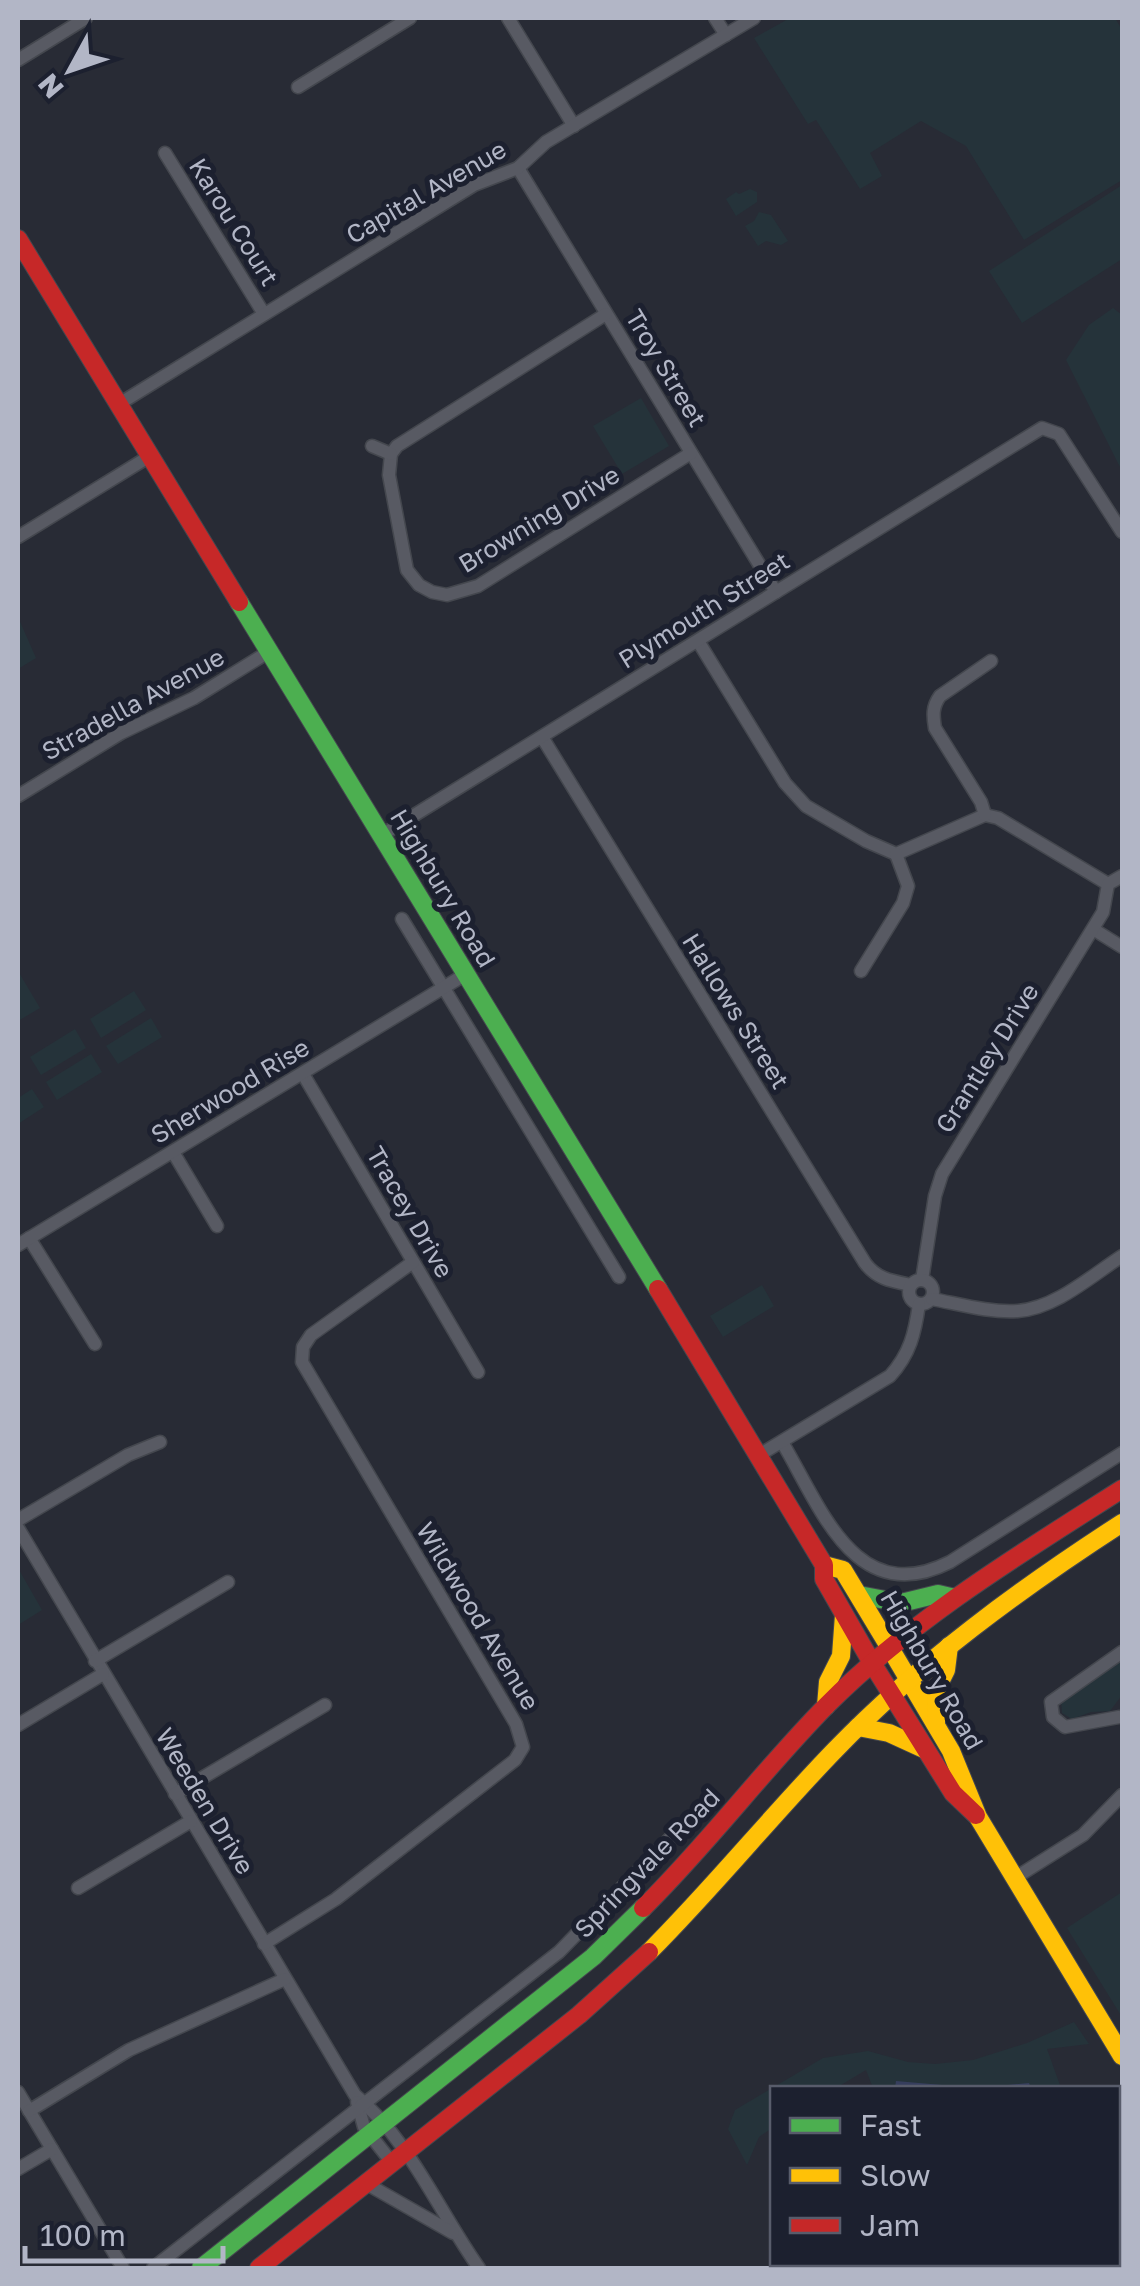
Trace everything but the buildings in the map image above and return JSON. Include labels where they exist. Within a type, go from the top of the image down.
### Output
[{"type":"main road","name":"Highbury Road","points":[[18,239],[759,1455],[824,1565],[824,1579],[892,1696],[952,1793],[978,1817]]},
{"type":"main road","name":"Springvale Road","points":[[200,2268],[533,2007],[606,1944],[675,1875],[826,1706],[872,1663],[955,1598],[1122,1489]]},
{"type":"main road","points":[[259,2268],[579,2015],[643,1959],[858,1728],[949,1646],[1036,1578],[1122,1523]]},
{"type":"main road","name":"Highbury Road","points":[[824,1565],[842,1570],[859,1595],[936,1724],[968,1785],[978,1817],[1122,2056]]},
{"type":"main road","points":[[859,1595],[901,1604],[938,1594],[955,1598]]},
{"type":"main road","points":[[826,1706],[828,1682],[841,1656],[844,1615]]},
{"type":"main road","points":[[936,1724],[937,1688],[946,1670],[949,1646]]},
{"type":"main road","points":[[858,1728],[888,1733],[926,1750]]},
{"type":"street","points":[[18,60],[86,18]]},
{"type":"street","points":[[298,87],[410,18]]},
{"type":"street","points":[[508,18],[574,126]]},
{"type":"street","points":[[716,18],[726,35]]},
{"type":"street","name":"Capital Avenue","points":[[119,404],[474,185],[518,168],[531,153],[754,18]]},
{"type":"street","name":"Karou Court","points":[[165,153],[264,314]]},
{"type":"street","name":"Troy Street","points":[[518,168],[776,592]]},
{"type":"street","points":[[372,446],[391,454],[406,439],[606,314]]},
{"type":"street","name":"Plymouth Street","points":[[382,836],[1034,432],[1051,429],[1066,443],[1122,532]]},
{"type":"street","name":"Browning Drive","points":[[391,454],[389,476],[407,570],[419,585],[447,594],[478,586],[691,453]]},
{"type":"street","points":[[18,537],[150,456]]},
{"type":"street","points":[[698,642],[786,783],[806,806],[896,854],[908,886],[903,903],[860,971]]},
{"type":"street","name":"Stradella Avenue","points":[[18,796],[121,733],[194,698],[270,651]]},
{"type":"street","points":[[984,814],[981,802],[935,728],[933,717],[940,696],[990,661]]},
{"type":"street","name":"Hallows Street","points":[[542,737],[873,1274],[916,1283]]},
{"type":"street","points":[[896,854],[984,814],[998,818],[1108,884],[1122,876]]},
{"type":"street","name":"Grantley Drive","points":[[916,1283],[942,1174],[1093,930],[1103,912],[1108,884]]},
{"type":"street","points":[[402,919],[618,1277]]},
{"type":"street","points":[[1093,930],[1122,947]]},
{"type":"street","name":"Sherwood Rise","points":[[24,1241],[466,974]]},
{"type":"street","name":"Tracey Drive","points":[[303,1074],[478,1372]]},
{"type":"street","points":[[173,1152],[218,1226]]},
{"type":"street","points":[[24,1241],[95,1344]]},
{"type":"street","points":[[916,1283],[910,1294],[925,1302],[1026,1310],[1053,1300],[1122,1256]]},
{"type":"street","name":"Wildwood Avenue","points":[[264,1944],[336,1899],[515,1760],[523,1747],[516,1724],[302,1362],[302,1347],[310,1335],[413,1262]]},
{"type":"street","points":[[759,1455],[890,1376],[909,1349],[925,1302]]},
{"type":"street","points":[[18,1520],[128,1455],[160,1442]]},
{"type":"street","name":"Highbury Road","points":[[782,1442],[845,1547],[868,1566],[885,1573],[922,1574],[950,1562],[1122,1453]]},
{"type":"street","name":"Weeden Drive","points":[[18,1528],[359,2102],[448,2219],[479,2268]]},
{"type":"street","points":[[18,1725],[228,1582]]},
{"type":"street","points":[[1121,1717],[1065,1727],[1053,1718],[1050,1702],[1122,1652]]},
{"type":"street","points":[[175,1794],[324,1705]]},
{"type":"street","points":[[1015,1878],[1083,1835],[1122,1795]]},
{"type":"street","points":[[78,1888],[191,1821]]},
{"type":"street","name":"Springvale Road","points":[[153,2268],[359,2102],[559,1952],[679,1829]]},
{"type":"street","points":[[29,2111],[129,2050],[285,1979]]},
{"type":"street","points":[[18,2092],[122,2268]]},
{"type":"street","points":[[18,2169],[52,2149]]},
{"type":"street","points":[[366,2184],[454,2233]]},
{"type":"shaded area","points":[[790,18],[1115,18],[1122,30],[1122,180],[1024,240],[966,146],[921,121],[870,153],[882,176],[860,189],[816,120],[808,124],[754,38]]},
{"type":"shaded area","points":[[1122,185],[1122,259],[1022,323],[989,271]]},
{"type":"shaded area","points":[[750,189],[757,192],[757,202],[736,216],[726,199]]},
{"type":"shaded area","points":[[759,212],[771,215],[788,241],[781,245],[766,241],[758,246],[745,226]]},
{"type":"shaded area","points":[[1113,308],[1122,315],[1122,471],[1066,360],[1089,325]]},
{"type":"shaded area","points":[[641,398],[669,446],[622,474],[593,426]]},
{"type":"shaded area","points":[[18,617],[36,658],[18,669]]},
{"type":"shaded area","points":[[18,971],[40,1008],[18,1021]]},
{"type":"shaded area","points":[[134,991],[146,1010],[101,1038],[90,1019]]},
{"type":"shaded area","points":[[151,1018],[162,1037],[118,1064],[106,1046]]},
{"type":"shaded area","points":[[75,1029],[86,1048],[41,1075],[30,1057]]},
{"type":"shaded area","points":[[91,1054],[102,1072],[57,1100],[46,1082]]},
{"type":"shaded area","points":[[32,1089],[44,1107],[18,1124],[18,1098]]},
{"type":"shaded area","points":[[762,1285],[774,1306],[723,1337],[710,1316]]},
{"type":"shaded area","points":[[18,1568],[42,1610],[18,1625]]},
{"type":"shaded area","points":[[1122,1661],[1122,1695],[1110,1711],[1072,1719],[1062,1713],[1061,1700]]},
{"type":"shaded area","points":[[1122,1892],[1122,2017],[1067,1928]]},
{"type":"shaded area","points":[[1074,2022],[1089,2044],[1047,2049],[1060,2086],[872,2086],[866,2070],[839,2086],[775,2086],[823,2058],[868,2051],[908,2062],[973,2060],[1027,2043]]},
{"type":"shaded area","points":[[770,2089],[770,2129],[759,2137],[747,2165],[728,2129],[735,2110]]},
{"type":"water","points":[[896,2081],[954,2086],[895,2086]]},
{"type":"traffic: fast","points":[[239,602],[658,1289]]},
{"type":"traffic: fast","points":[[859,1595],[901,1603],[938,1594],[955,1598]]},
{"type":"traffic: fast","points":[[201,2268],[593,1957],[643,1908]]},
{"type":"traffic: slow","points":[[649,1952],[835,1750],[901,1687],[1009,1601],[1122,1523]]},
{"type":"traffic: slow","points":[[824,1565],[843,1570],[890,1648]]},
{"type":"traffic: slow","points":[[826,1706],[828,1682],[841,1656],[844,1615]]},
{"type":"traffic: slow","points":[[936,1722],[937,1688],[946,1670],[949,1646]]},
{"type":"traffic: slow","points":[[890,1648],[951,1751],[978,1817],[1122,2056]]},
{"type":"traffic: slow","points":[[858,1727],[889,1733],[924,1749]]},
{"type":"traffic: jam","points":[[18,239],[239,602]]},
{"type":"traffic: jam","points":[[658,1289],[824,1565],[824,1579],[872,1663]]},
{"type":"traffic: jam","points":[[643,1908],[803,1730],[860,1673],[969,1589],[1122,1489]]},
{"type":"traffic: jam","points":[[872,1663],[953,1793],[976,1815]]},
{"type":"traffic: jam","points":[[259,2268],[579,2015],[649,1952]]}]
